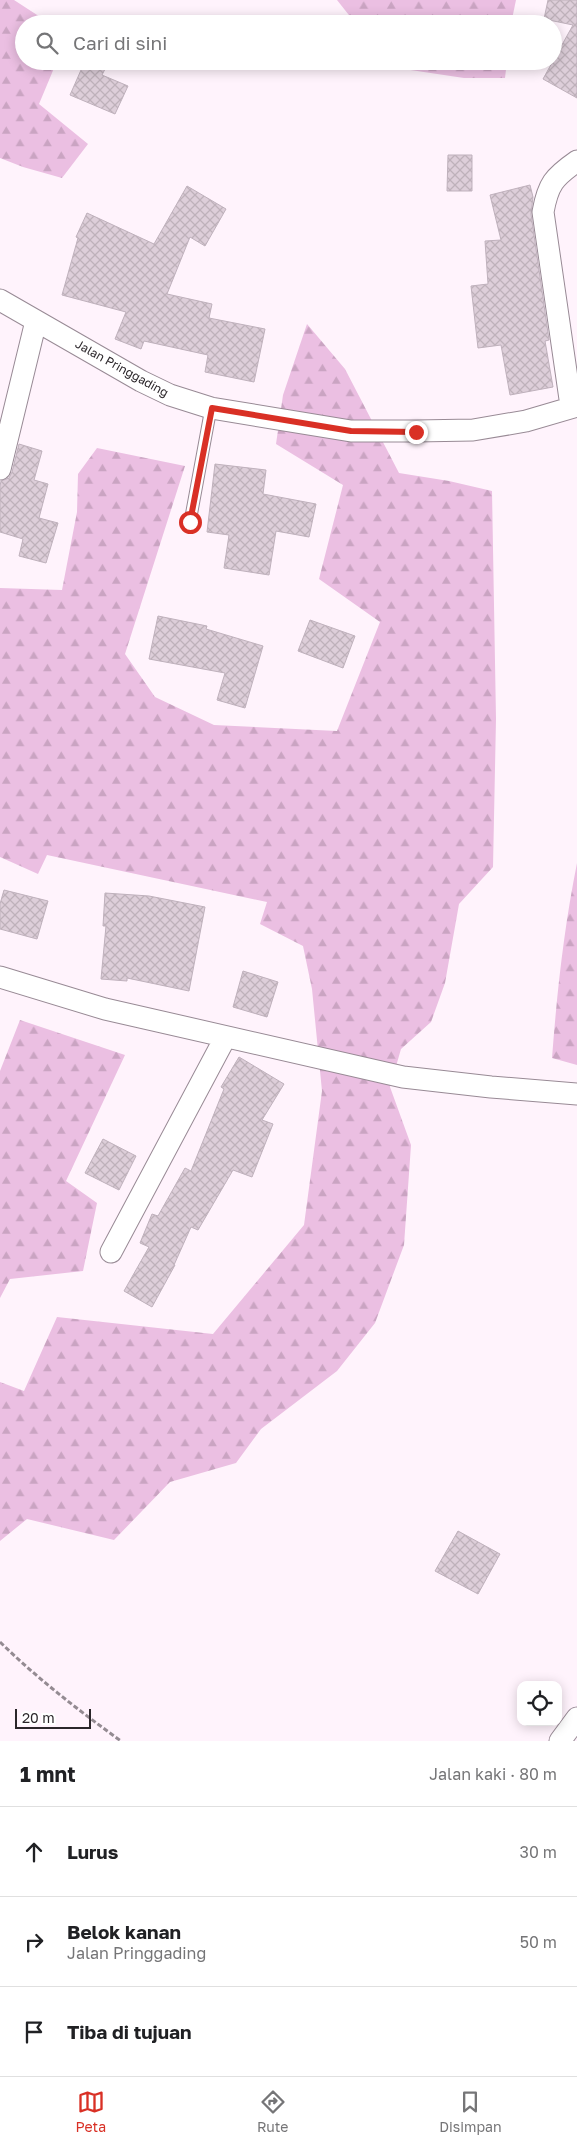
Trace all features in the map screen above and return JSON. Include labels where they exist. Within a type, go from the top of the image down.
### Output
[{"type":"street","points":[[574,406],[544,212],[547,192],[552,182],[577,161]]},
{"type":"street","name":"Jalan Pringgading","points":[[0,300],[148,384],[170,395],[212,408],[351,431],[416,432],[473,430],[526,421],[574,406]]},
{"type":"street","points":[[0,469],[36,321]]},
{"type":"street","points":[[0,977],[105,1009],[225,1038],[403,1077],[577,1094]]},
{"type":"street","points":[[110,1252],[225,1038]]},
{"type":"street","points":[[560,1741],[577,1718]]},
{"type":"lane","points":[[190,522],[212,408]]},
{"type":"path","points":[[0,1642],[73,1707],[121,1741]]},
{"type":"green space","points":[[0,0],[14,0],[37,15],[15,15],[15,70],[53,70],[39,104],[88,144],[62,178],[23,167],[0,158]]},
{"type":"green space","points":[[337,0],[516,0],[513,15],[349,15]]},
{"type":"green space","points":[[410,70],[506,70],[505,78],[464,78]]},
{"type":"green space","points":[[307,324],[345,369],[399,473],[449,481],[492,491],[496,719],[493,867],[459,904],[445,983],[431,1022],[401,1049],[390,1087],[411,1145],[404,1245],[375,1323],[337,1371],[261,1429],[236,1463],[170,1482],[114,1540],[27,1519],[0,1541],[0,1382],[24,1391],[57,1317],[213,1334],[304,1225],[322,1091],[312,989],[303,946],[260,924],[267,902],[47,855],[38,874],[0,857],[0,588],[62,590],[77,512],[78,474],[97,448],[185,466],[125,654],[155,697],[214,725],[337,731],[380,622],[319,579],[343,485],[276,444],[283,395]]},
{"type":"green space","points":[[577,863],[577,1065],[552,1058],[568,912]]},
{"type":"green space","points":[[20,1020],[125,1055],[66,1181],[97,1203],[83,1271],[10,1279],[0,1298],[0,1071]]},
{"type":"building","points":[[548,0],[577,0],[577,98],[543,79],[548,70],[562,70],[562,45],[573,25],[562,23],[562,15],[545,15]]},
{"type":"building","points":[[81,70],[104,70],[102,75],[128,86],[115,114],[70,95]]},
{"type":"building","points":[[448,155],[472,155],[472,191],[447,191]]},
{"type":"building","points":[[530,185],[533,197],[531,214],[549,340],[545,341],[553,387],[510,395],[501,345],[478,348],[471,286],[488,284],[485,241],[501,240],[490,195]]},
{"type":"building","points":[[187,186],[226,209],[205,246],[190,237],[167,294],[212,304],[209,318],[265,329],[254,382],[205,372],[208,355],[144,341],[141,349],[115,339],[126,312],[62,295],[78,238],[76,237],[87,213],[154,244]]},
{"type":"building","points":[[19,444],[42,451],[34,480],[48,484],[39,518],[58,523],[46,563],[19,556],[23,539],[0,532],[1,481],[9,478],[12,472]]},
{"type":"building","points":[[215,464],[266,470],[263,494],[316,504],[309,537],[276,531],[269,575],[224,568],[229,535],[207,532]]},
{"type":"building","points":[[158,616],[207,626],[206,629],[263,646],[245,708],[217,700],[225,673],[149,659]]},
{"type":"building","points":[[310,620],[355,636],[343,668],[298,651]]},
{"type":"building","points":[[4,890],[48,901],[37,939],[0,929],[0,904]]},
{"type":"building","points":[[105,893],[149,896],[205,907],[189,991],[127,978],[127,981],[101,979],[106,926],[103,926]]},
{"type":"building","points":[[243,971],[278,982],[267,1017],[233,1007]]},
{"type":"building","points":[[239,1057],[284,1084],[262,1120],[273,1124],[252,1177],[233,1170],[198,1230],[191,1227],[175,1265],[152,1307],[124,1291],[149,1247],[140,1243],[152,1214],[158,1216],[185,1168],[191,1171],[224,1089],[221,1087]]},
{"type":"building","points":[[103,1139],[136,1156],[119,1190],[85,1173]]},
{"type":"building","points":[[458,1531],[500,1554],[478,1594],[435,1571]]},
{"type":"route","points":[[190,522],[212,408],[351,431],[416,432]]}]
